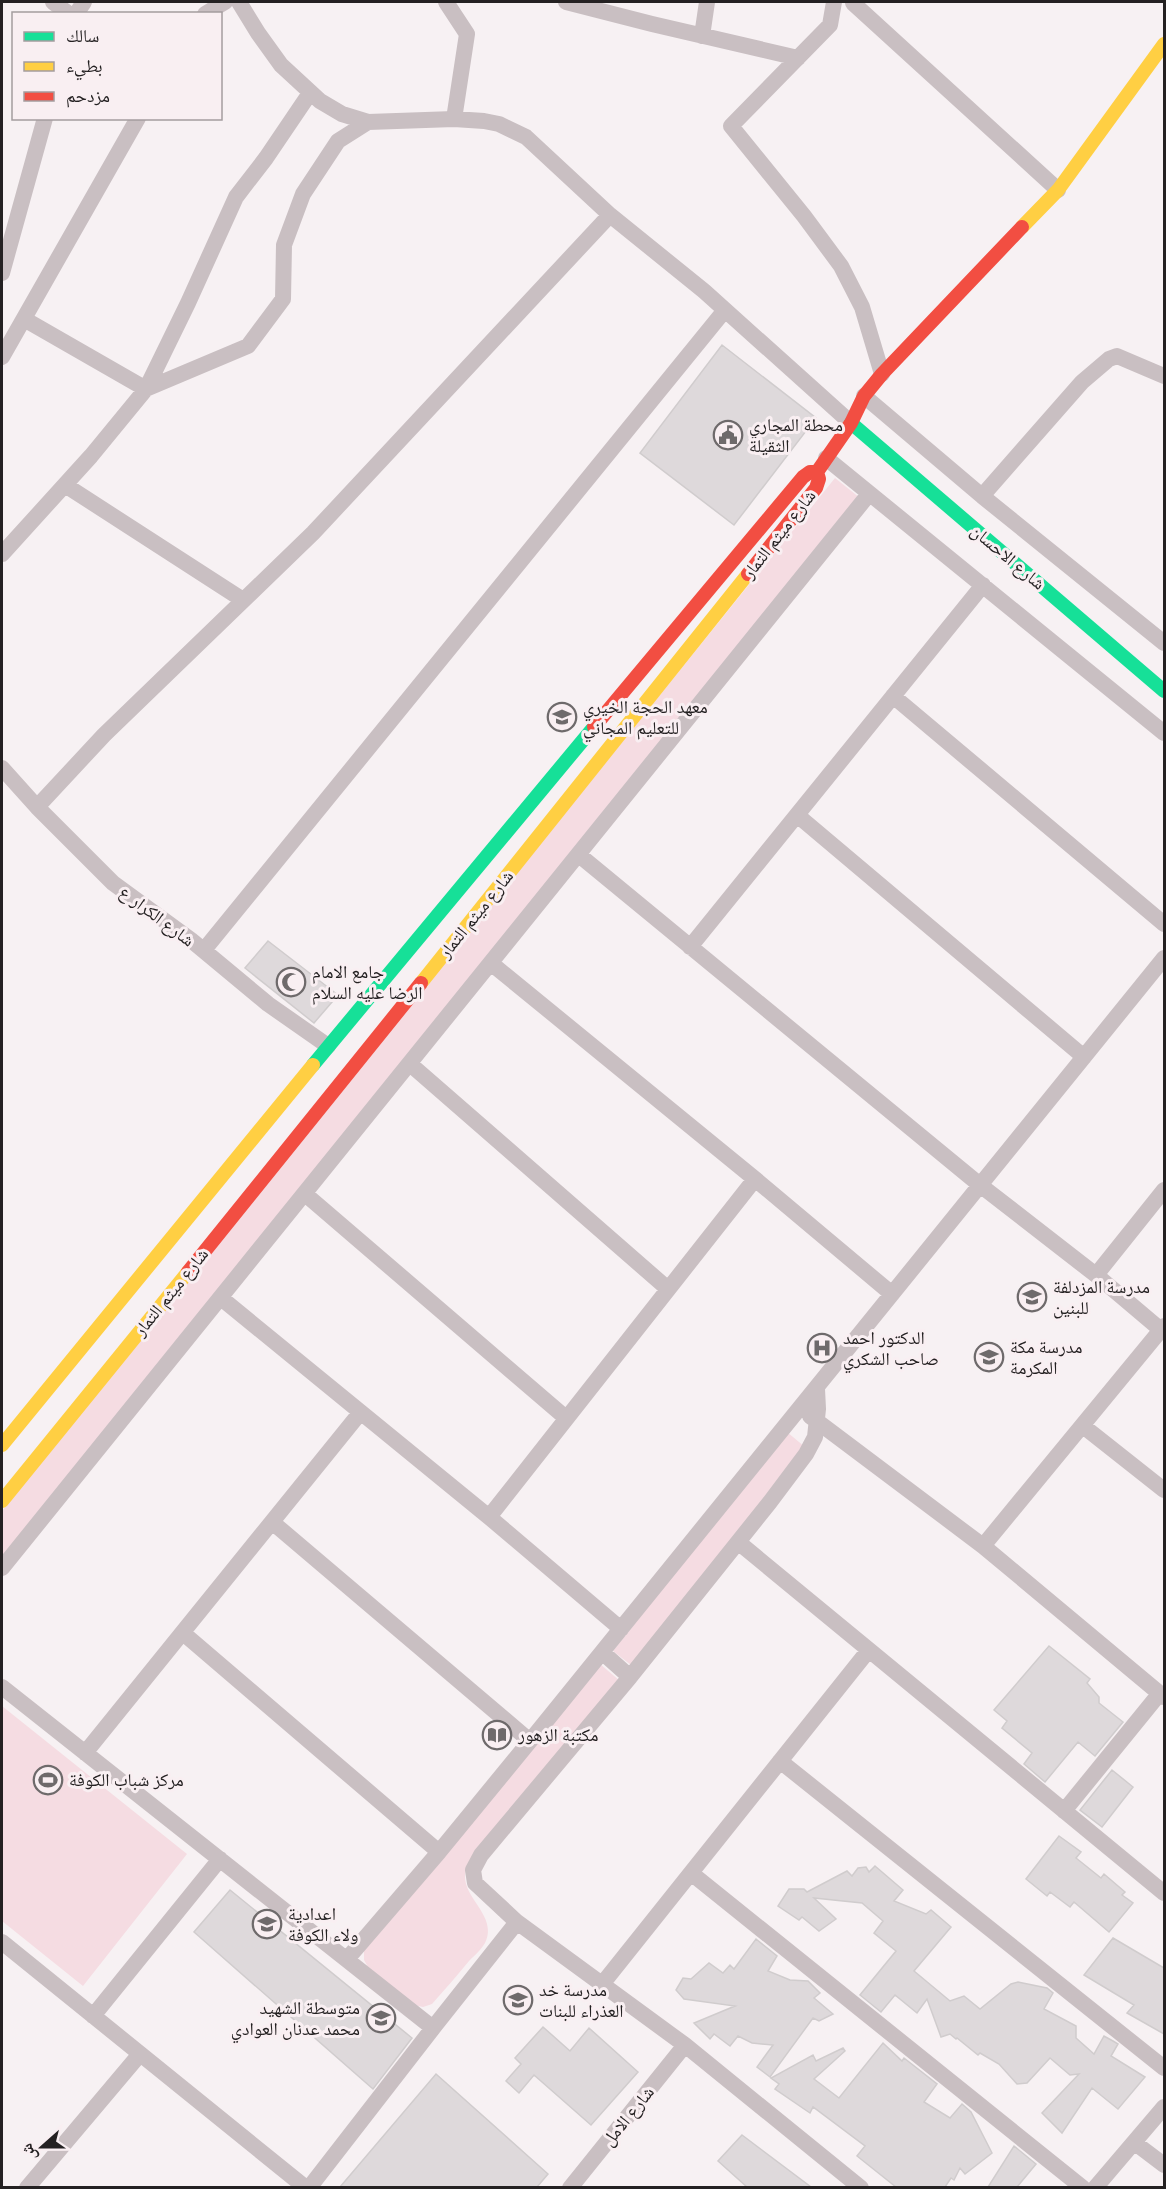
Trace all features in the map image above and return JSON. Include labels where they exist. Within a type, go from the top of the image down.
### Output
[{"type":"street","points":[[53,2],[66,12]]},
{"type":"street","points":[[208,12],[225,2]]},
{"type":"street","points":[[239,2],[281,65],[310,93],[331,108],[368,122],[454,119],[499,124],[526,137],[610,215],[725,310],[850,423]]},
{"type":"street","points":[[566,2],[798,58]]},
{"type":"street","points":[[702,36],[707,2]]},
{"type":"street","points":[[830,25],[834,2]]},
{"type":"street","points":[[882,374],[862,307],[842,266],[731,126],[854,2],[1058,190]]},
{"type":"street","points":[[453,4],[467,34],[454,119]]},
{"type":"street","points":[[1164,44],[1058,190],[882,374],[864,396],[850,423],[821,465],[869,494],[1164,733]]},
{"type":"street","points":[[3,550],[91,456],[146,389],[236,197],[266,158],[310,93]]},
{"type":"street","points":[[2,273],[44,120]]},
{"type":"street","points":[[2,357],[137,120]]},
{"type":"street","points":[[146,389],[248,346],[283,299],[284,245],[303,194],[338,141],[368,122]]},
{"type":"street","points":[[37,807],[104,735],[313,532],[610,215]]},
{"type":"street","points":[[204,950],[725,310]]},
{"type":"street","points":[[24,319],[146,389]]},
{"type":"street","points":[[982,496],[1082,382],[1109,359],[1117,356],[1164,376]]},
{"type":"street","points":[[864,396],[982,496],[1164,642]]},
{"type":"street","name":"شارع الاحسان","points":[[850,423],[1164,691]]},
{"type":"street","name":"شارع ميثم التمار","points":[[2,1445],[328,1046],[803,477],[821,465]]},
{"type":"street","name":"شارع ميثم التمار","points":[[2,1501],[384,1030],[809,497],[816,488],[821,465]]},
{"type":"street","points":[[65,485],[243,600]]},
{"type":"street","points":[[2,1568],[492,964],[869,494]]},
{"type":"street","points":[[690,947],[983,585]]},
{"type":"street","points":[[893,696],[1164,924]]},
{"type":"street","name":"شارع الكرار ع","points":[[2,768],[37,807],[113,883],[204,950],[268,1004],[328,1046]]},
{"type":"street","points":[[797,815],[1084,1057]]},
{"type":"street","points":[[579,855],[980,1185],[1163,1328],[983,1546]]},
{"type":"street","points":[[347,1959],[530,1741],[1164,958]]},
{"type":"street","points":[[492,964],[892,1294]]},
{"type":"street","points":[[411,1064],[668,1289]]},
{"type":"street","points":[[489,1517],[755,1179]]},
{"type":"street","points":[[1096,1275],[1164,1190]]},
{"type":"street","points":[[305,1194],[566,1418]]},
{"type":"street","points":[[221,1298],[489,1517],[621,1629]]},
{"type":"street","points":[[817,1389],[818,1422],[815,1437],[806,1454],[630,1677],[477,1862],[473,1870],[475,1883],[517,1922],[685,2045],[861,2187]]},
{"type":"street","points":[[801,1408],[983,1546],[1162,1695],[1064,1811]]},
{"type":"street","points":[[86,1753],[360,1413]]},
{"type":"street","points":[[1083,1426],[1164,1490]]},
{"type":"street","points":[[272,1522],[530,1741]]},
{"type":"street","points":[[738,1542],[1164,1893]]},
{"type":"street","points":[[183,1633],[439,1852]]},
{"type":"street","points":[[603,1983],[868,1651]]},
{"type":"street","points":[[602,1652],[630,1677]]},
{"type":"street","points":[[2,1687],[433,2028]]},
{"type":"street","points":[[780,1761],[1164,2068]]},
{"type":"street","points":[[93,2016],[220,1859]]},
{"type":"street","points":[[691,1873],[1083,2187]]},
{"type":"street","points":[[2,1942],[308,2187],[517,1922]]},
{"type":"street","name":"شارع الامل","points":[[570,2187],[685,2045]]},
{"type":"street","points":[[27,2187],[140,2054]]},
{"type":"street","points":[[1095,2187],[1164,2107]]},
{"type":"street","points":[[1135,2143],[1164,2165]]},
{"type":"shaded area","points":[[835,478],[860,498],[2,1560],[2,1511]]},
{"type":"shaded area","points":[[787,1432],[805,1447],[631,1665],[613,1651]]},
{"type":"shaded area","points":[[600,1664],[620,1681],[466,1869],[465,1879],[468,1888],[487,1923],[488,1933],[485,1943],[432,2004],[423,2007],[414,2005],[368,1967],[364,1960],[364,1950]]},
{"type":"shaded area","name":"مركز شباب الكوفة","points":[[2,1706],[187,1854],[83,1986],[2,1921]]},
{"type":"building","name":"محطة المجاري الثقيلة","points":[[722,345],[816,418],[734,525],[640,453]]},
{"type":"building","name":"جامع الامام الرضا عليه السلام","points":[[268,941],[338,995],[314,1023],[245,968]]},
{"type":"building","points":[[1049,1646],[1090,1679],[1087,1683],[1099,1697],[1099,1703],[1123,1722],[1095,1756],[1078,1742],[1045,1782],[1024,1764],[1032,1753],[1002,1728],[1007,1721],[994,1710]]},
{"type":"building","points":[[1112,1770],[1133,1787],[1102,1827],[1080,1810]]},
{"type":"building","points":[[1059,1836],[1081,1852],[1076,1858],[1101,1878],[1104,1874],[1125,1892],[1122,1895],[1133,1903],[1109,1932],[1074,1902],[1070,1907],[1050,1892],[1047,1896],[1026,1879]]},
{"type":"building","points":[[875,1866],[903,1890],[894,1901],[926,1914],[931,1910],[951,1927],[914,1971],[950,2001],[964,1996],[980,2009],[1011,1984],[1018,1982],[1047,1988],[1053,1993],[1044,2009],[1076,2026],[1076,2038],[1094,2054],[1104,2036],[1118,2044],[1111,2056],[1145,2077],[1118,2109],[1092,2088],[1062,2133],[1042,2113],[1079,2074],[1070,2075],[1050,2058],[1027,2083],[1017,2084],[999,2064],[980,2053],[978,2055],[957,2038],[950,2034],[941,2037],[927,1999],[917,2013],[895,1995],[881,2012],[860,1995],[896,1951],[874,1933],[883,1921],[862,1903],[814,1898],[836,1919],[819,1931],[802,1917],[799,1920],[778,1906],[789,1889],[804,1889],[807,1892],[847,1871],[852,1876],[858,1868],[866,1867],[869,1872]]},
{"type":"building","points":[[230,1890],[412,2038],[373,2089],[194,1932]]},
{"type":"building","points":[[1113,1938],[1164,1968],[1164,2034],[1127,2013],[1134,2005],[1084,1975]]},
{"type":"building","points":[[756,1939],[777,1956],[768,1971],[790,1980],[808,1981],[820,1993],[814,1998],[833,2014],[819,2021],[813,2018],[770,2077],[757,2067],[773,2045],[752,2043],[738,2036],[730,2046],[714,2034],[710,2039],[694,2023],[735,2006],[684,1999],[676,1990],[683,1978],[691,1979],[709,1963],[723,1973],[730,1965],[734,1969]]},
{"type":"building","points":[[543,2027],[570,2051],[589,2028],[638,2072],[591,2125],[534,2075],[519,2093],[506,2081],[521,2064],[515,2058]]},
{"type":"building","points":[[883,2043],[902,2061],[904,2058],[937,2084],[924,2102],[950,2118],[962,2104],[971,2112],[992,2153],[965,2174],[960,2168],[954,2180],[951,2178],[945,2187],[896,2187],[857,2156],[865,2146],[813,2107],[810,2113],[775,2089],[779,2084],[771,2078],[813,2055],[816,2061],[843,2048],[845,2051],[814,2079],[839,2098]]},
{"type":"building","points":[[436,2074],[548,2174],[537,2187],[340,2187]]},
{"type":"building","points":[[742,2135],[811,2187],[747,2187],[718,2161]]},
{"type":"building","points":[[1014,2146],[1036,2164],[1017,2187],[988,2187]]},
{"type":"traffic: fast","points":[[851,423],[1164,691]]},
{"type":"traffic: fast","points":[[313,1065],[594,727]]},
{"type":"traffic: slow","points":[[1022,227],[1058,190],[1164,44]]},
{"type":"traffic: slow","points":[[421,983],[748,574]]},
{"type":"traffic: slow","points":[[2,1445],[313,1065]]},
{"type":"traffic: slow","points":[[2,1501],[188,1272]]},
{"type":"traffic: jam","points":[[817,472],[851,423],[864,396],[882,374],[1022,227]]},
{"type":"traffic: jam","points":[[594,727],[803,477],[810,472],[817,472],[819,479],[816,488],[748,574]]},
{"type":"traffic: jam","points":[[188,1272],[421,983]]},
{"type":"place","name":"محطة المجاري الثقيلة","points":[[728,435]]},
{"type":"place","name":"معهد الحجة الخيري للتعليم المجاني","points":[[562,717]]},
{"type":"place","name":"جامع الامام الرضا عليه السلام","points":[[291,982]]},
{"type":"place","name":"مدرسة المزدلفة للبنين","points":[[1032,1297]]},
{"type":"place","name":"الدكتور احمد صاحب الشكري","points":[[822,1348]]},
{"type":"place","name":"مدرسة مكة المكرمة","points":[[989,1357]]},
{"type":"place","name":"مكتبة الزهور","points":[[497,1735]]},
{"type":"place","name":"مركز شباب الكوفة","points":[[48,1780]]},
{"type":"place","name":"اعدادية ولاء الكوفة","points":[[267,1924]]},
{"type":"place","name":"مدرسة خد العذراء للبنات","points":[[518,2000]]},
{"type":"place","name":"متوسطة الشهيد محمد عدنان العوادي","points":[[381,2018]]}]
